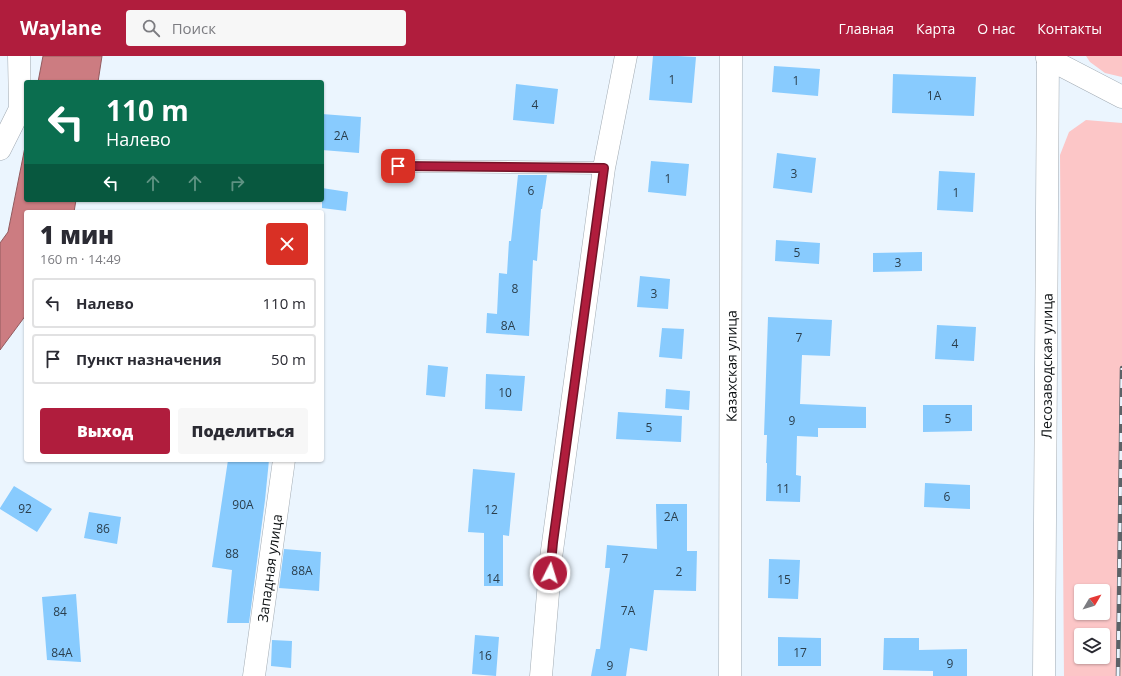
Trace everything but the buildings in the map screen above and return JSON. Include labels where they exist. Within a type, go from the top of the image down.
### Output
[{"type":"street","points":[[0,149],[20,108],[19,56]]},
{"type":"street","points":[[542,676],[551,558],[604,168],[626,56]]},
{"type":"street","name":"Казахская улица","points":[[730,676],[731,56]]},
{"type":"street","points":[[1045,57],[1122,97]]},
{"type":"street","name":"Лесозаводская улица","points":[[1044,676],[1045,57]]},
{"type":"street","name":"Западная улица","points":[[254,676],[284,462]]},
{"type":"lane","points":[[398,166],[604,168]]},
{"type":"shaded area","points":[[43,56],[102,56],[98,80],[38,80]]},
{"type":"shaded area","points":[[1086,56],[1122,56],[1122,77],[1105,73],[1090,62]]},
{"type":"shaded area","points":[[1086,120],[1122,123],[1122,676],[1064,676],[1060,155],[1069,132]]},
{"type":"shaded area","points":[[24,152],[24,202],[76,202],[74,210],[24,210],[24,318],[0,350],[0,243],[8,232]]},
{"type":"railway","points":[[1118,676],[1122,368]]},
{"type":"route","points":[[398,166],[604,168],[550,573]]}]
